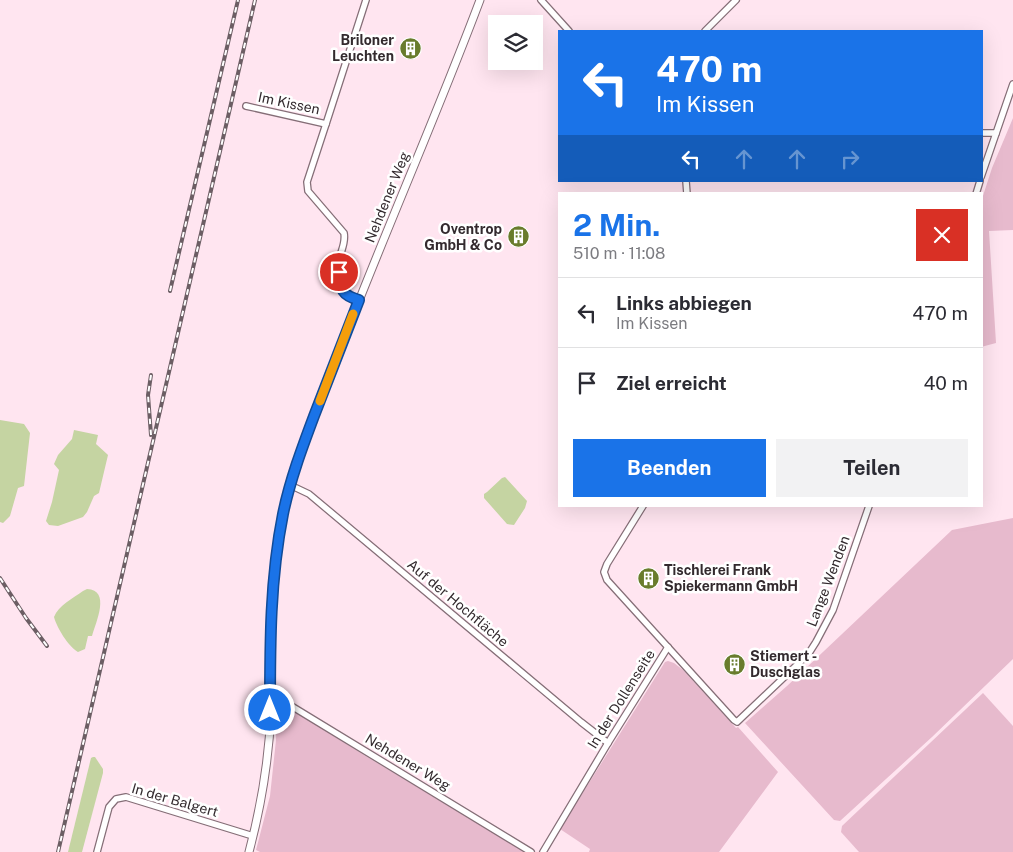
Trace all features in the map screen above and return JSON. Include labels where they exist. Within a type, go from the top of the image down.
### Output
[{"type":"street","name":"Im Kissen","points":[[359,300],[345,294],[341,288],[338,261],[344,245],[344,233],[308,191],[307,182],[366,0]]},
{"type":"street","name":"Nehdener Weg","points":[[249,852],[268,749],[273,583],[280,530],[290,485],[302,447],[359,300],[480,0]]},
{"type":"street","points":[[541,0],[568,30]]},
{"type":"street","points":[[546,6],[552,0]]},
{"type":"street","points":[[706,30],[736,0]]},
{"type":"street","points":[[983,171],[1013,84]]},
{"type":"street","name":"Im Kissen","points":[[246,106],[326,124]]},
{"type":"street","points":[[983,133],[996,133]]},
{"type":"street","name":"Auf der Hochfläche","points":[[290,485],[309,494],[608,743]]},
{"type":"street","points":[[643,507],[607,564],[604,572],[607,580],[668,647]]},
{"type":"street","name":"Lange Wenden","points":[[737,722],[809,653],[825,628],[869,507]]},
{"type":"street","name":"In der Dollenseite","points":[[543,852],[668,647],[737,722]]},
{"type":"street","name":"Nehdener Weg","points":[[270,698],[284,701],[293,706],[531,852]]},
{"type":"street","name":"In der Balgert","points":[[97,852],[109,807],[116,799],[126,797],[253,836]]},
{"type":"shaded area","points":[[1013,118],[1013,230],[989,231],[996,343],[983,346],[983,196],[992,168]]},
{"type":"shaded area","points":[[0,420],[24,424],[30,433],[24,486],[18,488],[10,516],[3,523],[0,522]]},
{"type":"shaded area","points":[[74,430],[98,435],[96,444],[108,455],[99,493],[94,496],[83,517],[58,526],[49,525],[46,521],[59,470],[54,464],[58,455],[72,439]]},
{"type":"shaded area","points":[[505,477],[527,501],[525,508],[514,525],[507,524],[484,498],[484,494]]},
{"type":"shaded area","points":[[1013,518],[1013,659],[932,737],[840,821],[834,820],[745,723],[787,686],[952,530]]},
{"type":"shaded area","points":[[87,589],[94,591],[98,595],[100,601],[99,615],[92,636],[88,636],[85,649],[78,652],[70,646],[63,636],[54,617],[70,599]]},
{"type":"shaded area","points":[[668,661],[683,670],[778,772],[719,852],[589,852],[590,849],[560,829],[665,662]]},
{"type":"shaded area","points":[[983,693],[1013,726],[1013,852],[859,852],[841,832],[842,826]]},
{"type":"shaded area","points":[[277,703],[284,705],[525,852],[260,852],[256,850],[270,796],[276,740]]},
{"type":"shaded area","points":[[95,757],[103,769],[103,773],[82,852],[68,852],[91,758]]},
{"type":"railway","points":[[170,291],[238,0]]},
{"type":"railway","points":[[58,852],[255,0]]},
{"type":"railway","points":[[151,375],[148,395],[151,435]]},
{"type":"railway","points":[[0,578],[47,646]]},
{"type":"slow traffic","points":[[320,401],[353,314]]},
{"type":"place","name":"Briloner Leuchten","points":[[410,48]]},
{"type":"place","name":"Oventrop GmbH & Co","points":[[518,237]]},
{"type":"place","name":"Tischlerei Frank Spiekermann GmbH","points":[[648,578]]},
{"type":"place","name":"Stiemert - Duschglas","points":[[734,664]]},
{"type":"route","points":[[270,710],[271,602],[283,512],[302,447],[359,300],[345,294],[341,288],[339,272]]}]
